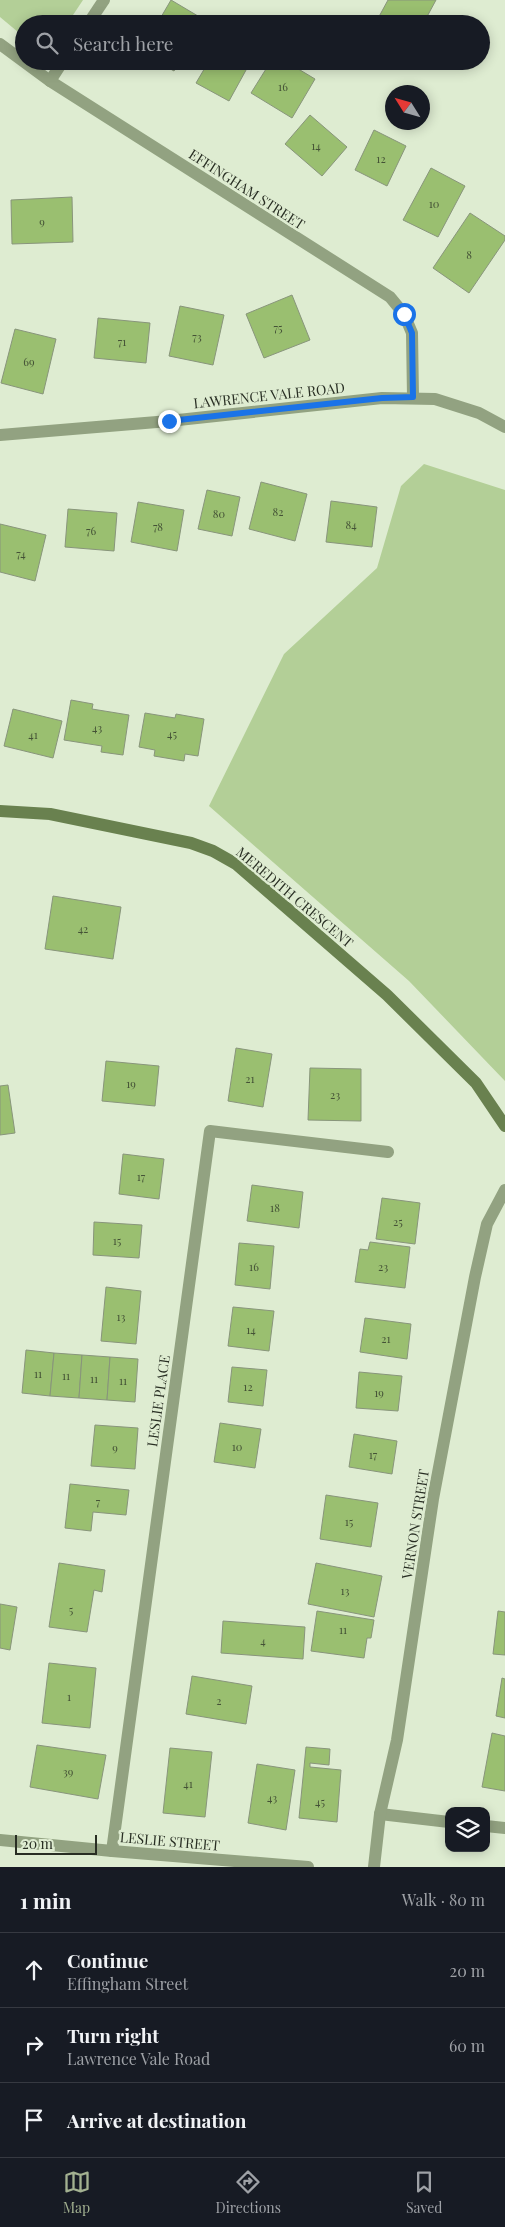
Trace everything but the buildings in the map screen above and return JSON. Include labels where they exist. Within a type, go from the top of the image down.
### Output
[{"type":"street","points":[[94,15],[104,0]]},
{"type":"street","name":"EFFINGHAM STREET","points":[[0,44],[15,55]]},
{"type":"street","name":"EFFINGHAM STREET","points":[[35,70],[390,297],[404,314],[412,333],[413,397]]},
{"type":"street","points":[[50,81],[58,70]]},
{"type":"street","name":"LAWRENCE VALE ROAD","points":[[0,435],[169,421],[382,398],[413,397],[435,399],[455,404],[479,413],[505,427]]},
{"type":"street","name":"MEREDITH CRESCENT","points":[[0,811],[50,814],[191,843],[213,851],[236,864],[387,995],[476,1083],[505,1126]]},
{"type":"street","name":"LESLIE PLACE","points":[[112,1851],[210,1131],[388,1152]]},
{"type":"street","name":"VERNON STREET","points":[[374,1867],[380,1814],[398,1740],[433,1499],[475,1277],[487,1224],[505,1190]]},
{"type":"street","points":[[380,1814],[445,1822]]},
{"type":"street","points":[[490,1826],[505,1828]]},
{"type":"street","name":"LESLIE STREET","points":[[0,1840],[308,1867]]},
{"type":"green space","points":[[0,0],[83,0],[73,15],[15,15],[15,30],[0,17]]},
{"type":"green space","points":[[424,464],[505,490],[505,1081],[409,981],[209,806],[284,654],[377,568],[401,486]]},
{"type":"route","points":[[169,421],[382,398],[413,397],[412,333],[404,314]]}]
